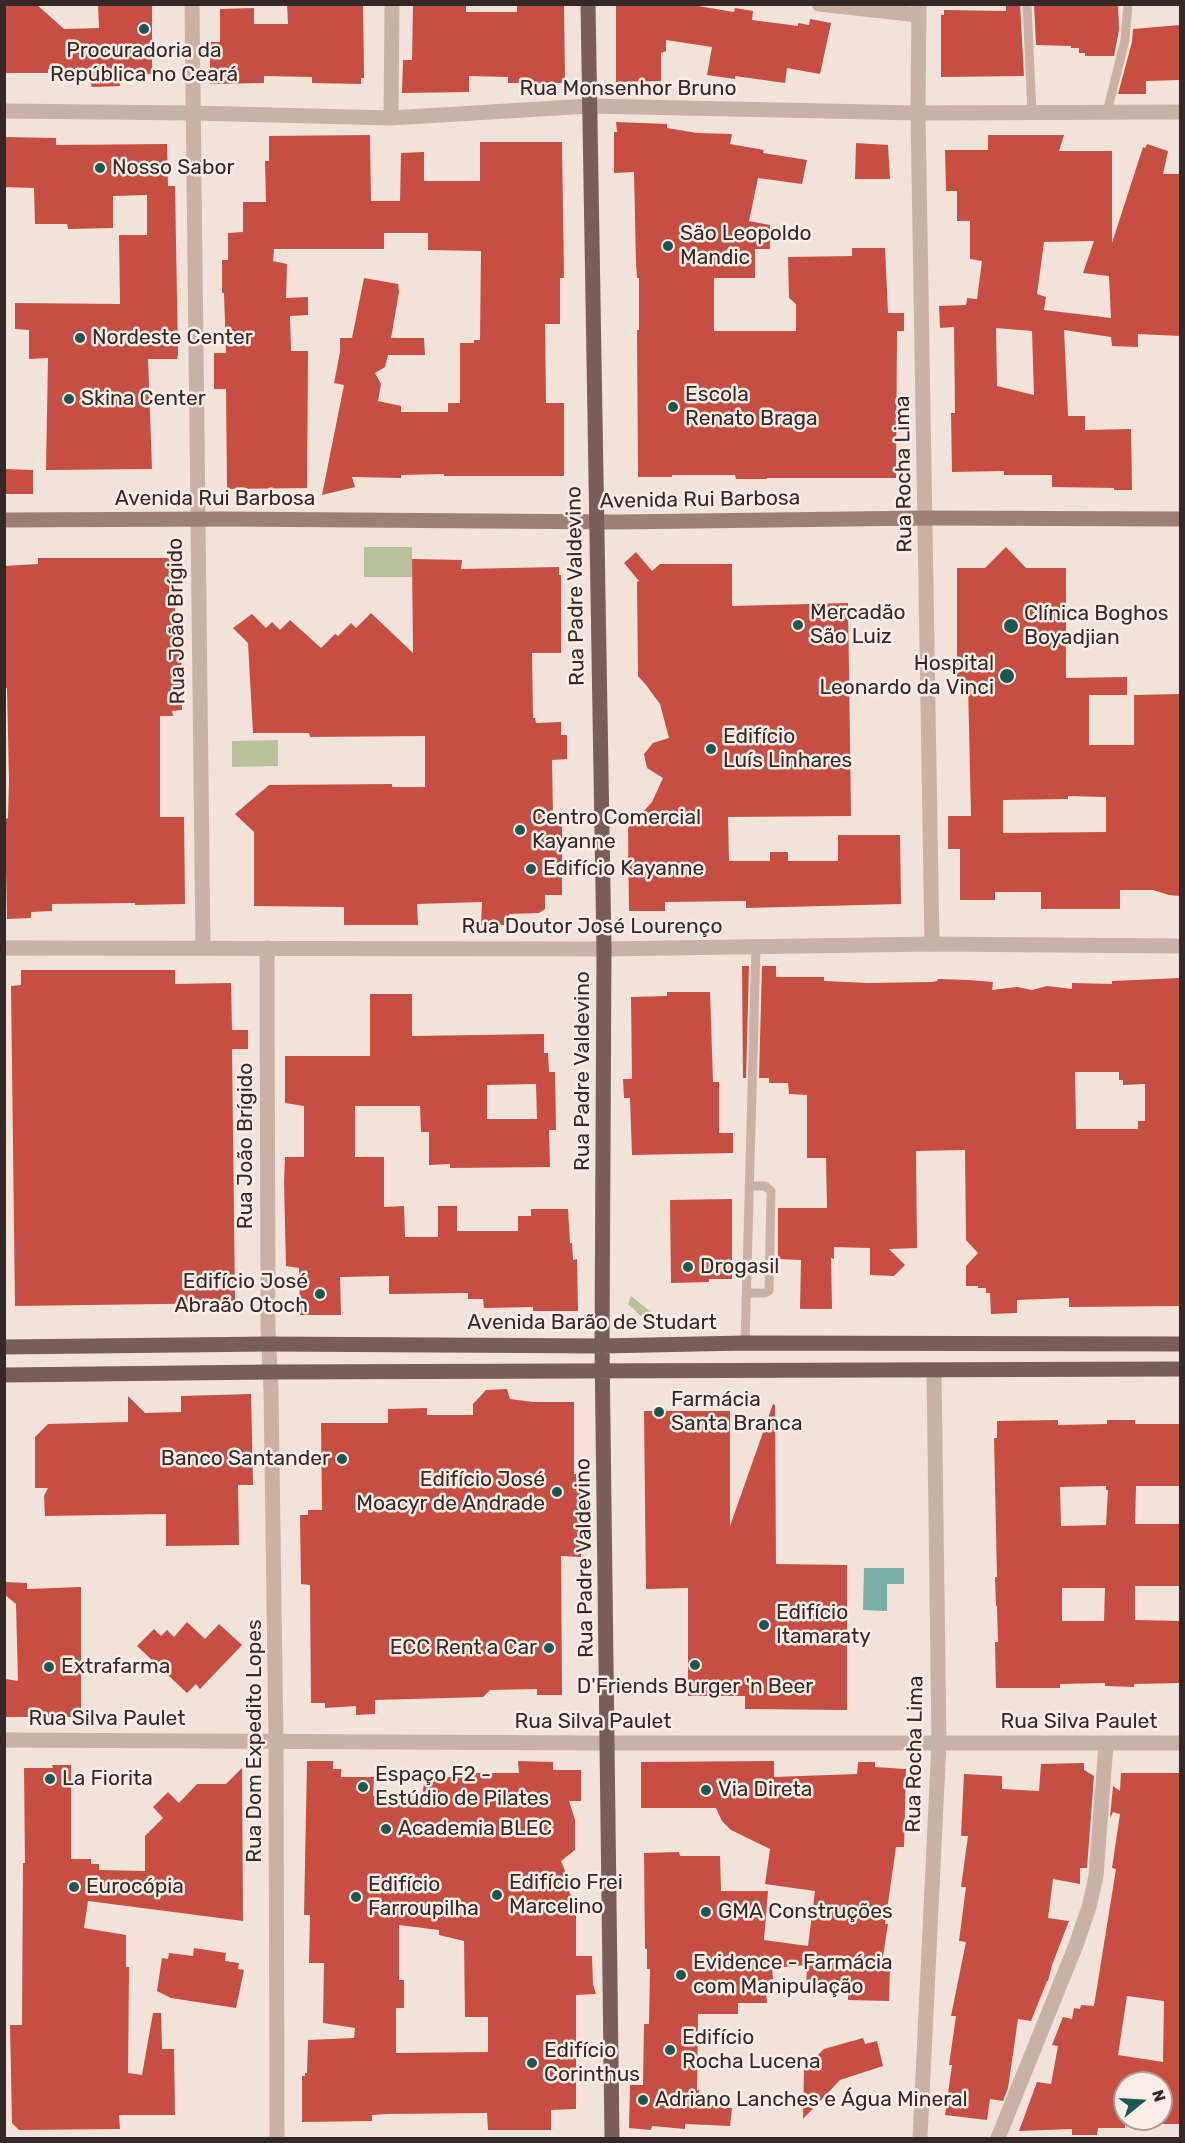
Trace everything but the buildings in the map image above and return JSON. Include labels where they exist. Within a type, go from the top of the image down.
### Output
[{"type":"main road","name":"Rua Padre Valdevino","points":[[588,4],[604,949],[602,1346],[612,2139]]},
{"type":"main road","name":"Avenida Rui Barbosa","points":[[4,520],[596,522],[1180,519]]},
{"type":"main road","name":"Avenida Barão de Studart","points":[[4,1347],[269,1344],[602,1346],[745,1343],[1180,1344]]},
{"type":"main road","points":[[4,1375],[1180,1369]]},
{"type":"street","name":"Rua João Brígido","points":[[192,4],[203,948]]},
{"type":"street","points":[[391,118],[392,4]]},
{"type":"street","points":[[819,4],[919,10]]},
{"type":"street","name":"Rua Rocha Lima","points":[[919,10],[918,113],[932,944]]},
{"type":"street","name":"Rua Monsenhor Bruno","points":[[4,111],[391,118],[590,106],[918,113],[1180,112]]},
{"type":"street","name":"Rua Doutor José Lourenço","points":[[4,948],[604,949],[932,944],[1180,946]]},
{"type":"street","name":"Rua João Brígido","points":[[267,948],[269,1344]]},
{"type":"street","name":"Rua Dom Expedito Lopes","points":[[269,1344],[276,1742],[277,2139]]},
{"type":"street","name":"Rua Rocha Lima","points":[[920,2139],[939,1742],[934,1370]]},
{"type":"street","name":"Rua Silva Paulet","points":[[4,1740],[1180,1743]]},
{"type":"street","points":[[998,2139],[1089,1907],[1096,1876],[1106,1744]]},
{"type":"lane","points":[[1028,4],[1032,112]]},
{"type":"lane","points":[[1107,112],[1125,40],[1128,4]]},
{"type":"lane","points":[[745,1343],[756,946]]},
{"type":"lane","points":[[746,1293],[769,1291],[771,1191],[765,1186],[749,1186]]},
{"type":"green space","points":[[364,547],[412,547],[412,577],[364,577]]},
{"type":"green space","points":[[278,740],[278,766],[232,767],[232,741]]},
{"type":"green space","points":[[631,1296],[660,1319],[646,1321],[628,1304]]},
{"type":"water","points":[[864,1568],[904,1568],[904,1584],[887,1584],[887,1611],[863,1610]]},
{"type":"place","name":"Procuradoria da República no Ceará","points":[[144,29]]},
{"type":"place","name":"Nosso Sabor","points":[[100,168]]},
{"type":"place","name":"São Leopoldo Mandic","points":[[668,246]]},
{"type":"place","name":"Nordeste Center","points":[[80,338]]},
{"type":"place","name":"Skina Center","points":[[69,399]]},
{"type":"place","name":"Escola Renato Braga","points":[[673,407]]},
{"type":"place","name":"Mercadão São Luiz","points":[[798,625]]},
{"type":"place","name":"Clínica Boghos Boyadjian","points":[[1011,626]]},
{"type":"place","name":"Hospital Leonardo da Vinci","points":[[1007,676]]},
{"type":"place","name":"Edifício Luís Linhares","points":[[711,749]]},
{"type":"place","name":"Centro Comercial Kayanne","points":[[520,830]]},
{"type":"place","name":"Edifício Kayanne","points":[[531,869]]},
{"type":"place","name":"Drogasil","points":[[688,1267]]},
{"type":"place","name":"Edifício José Abraão Otoch","points":[[320,1294]]},
{"type":"place","name":"Farmácia Santa Branca","points":[[659,1412]]},
{"type":"place","name":"Banco Santander","points":[[342,1459]]},
{"type":"place","name":"Edifício José Moacyr de Andrade","points":[[557,1492]]},
{"type":"place","name":"Edifício Itamaraty","points":[[764,1625]]},
{"type":"place","name":"ECC Rent a Car","points":[[549,1648]]},
{"type":"place","name":"D'Friends Burger 'n Beer","points":[[695,1665]]},
{"type":"place","name":"Extrafarma","points":[[49,1667]]},
{"type":"place","name":"La Fiorita","points":[[50,1779]]},
{"type":"place","name":"Espaço F2 - Estúdio de Pilates","points":[[363,1787]]},
{"type":"place","name":"Via Direta","points":[[706,1790]]},
{"type":"place","name":"Academia BLEC","points":[[386,1829]]},
{"type":"place","name":"Eurocópia","points":[[74,1887]]},
{"type":"place","name":"Edifício Frei Marcelino","points":[[497,1895]]},
{"type":"place","name":"Edifício Farroupilha","points":[[356,1897]]},
{"type":"place","name":"GMA Construções","points":[[706,1912]]},
{"type":"place","name":"Evidence - Farmácia com Manipulação","points":[[681,1975]]},
{"type":"place","name":"Edifício Rocha Lucena","points":[[670,2050]]},
{"type":"place","name":"Edifício Corinthus","points":[[532,2063]]},
{"type":"place","name":"Adriano Lanches e Água Mineral","points":[[643,2100]]}]
